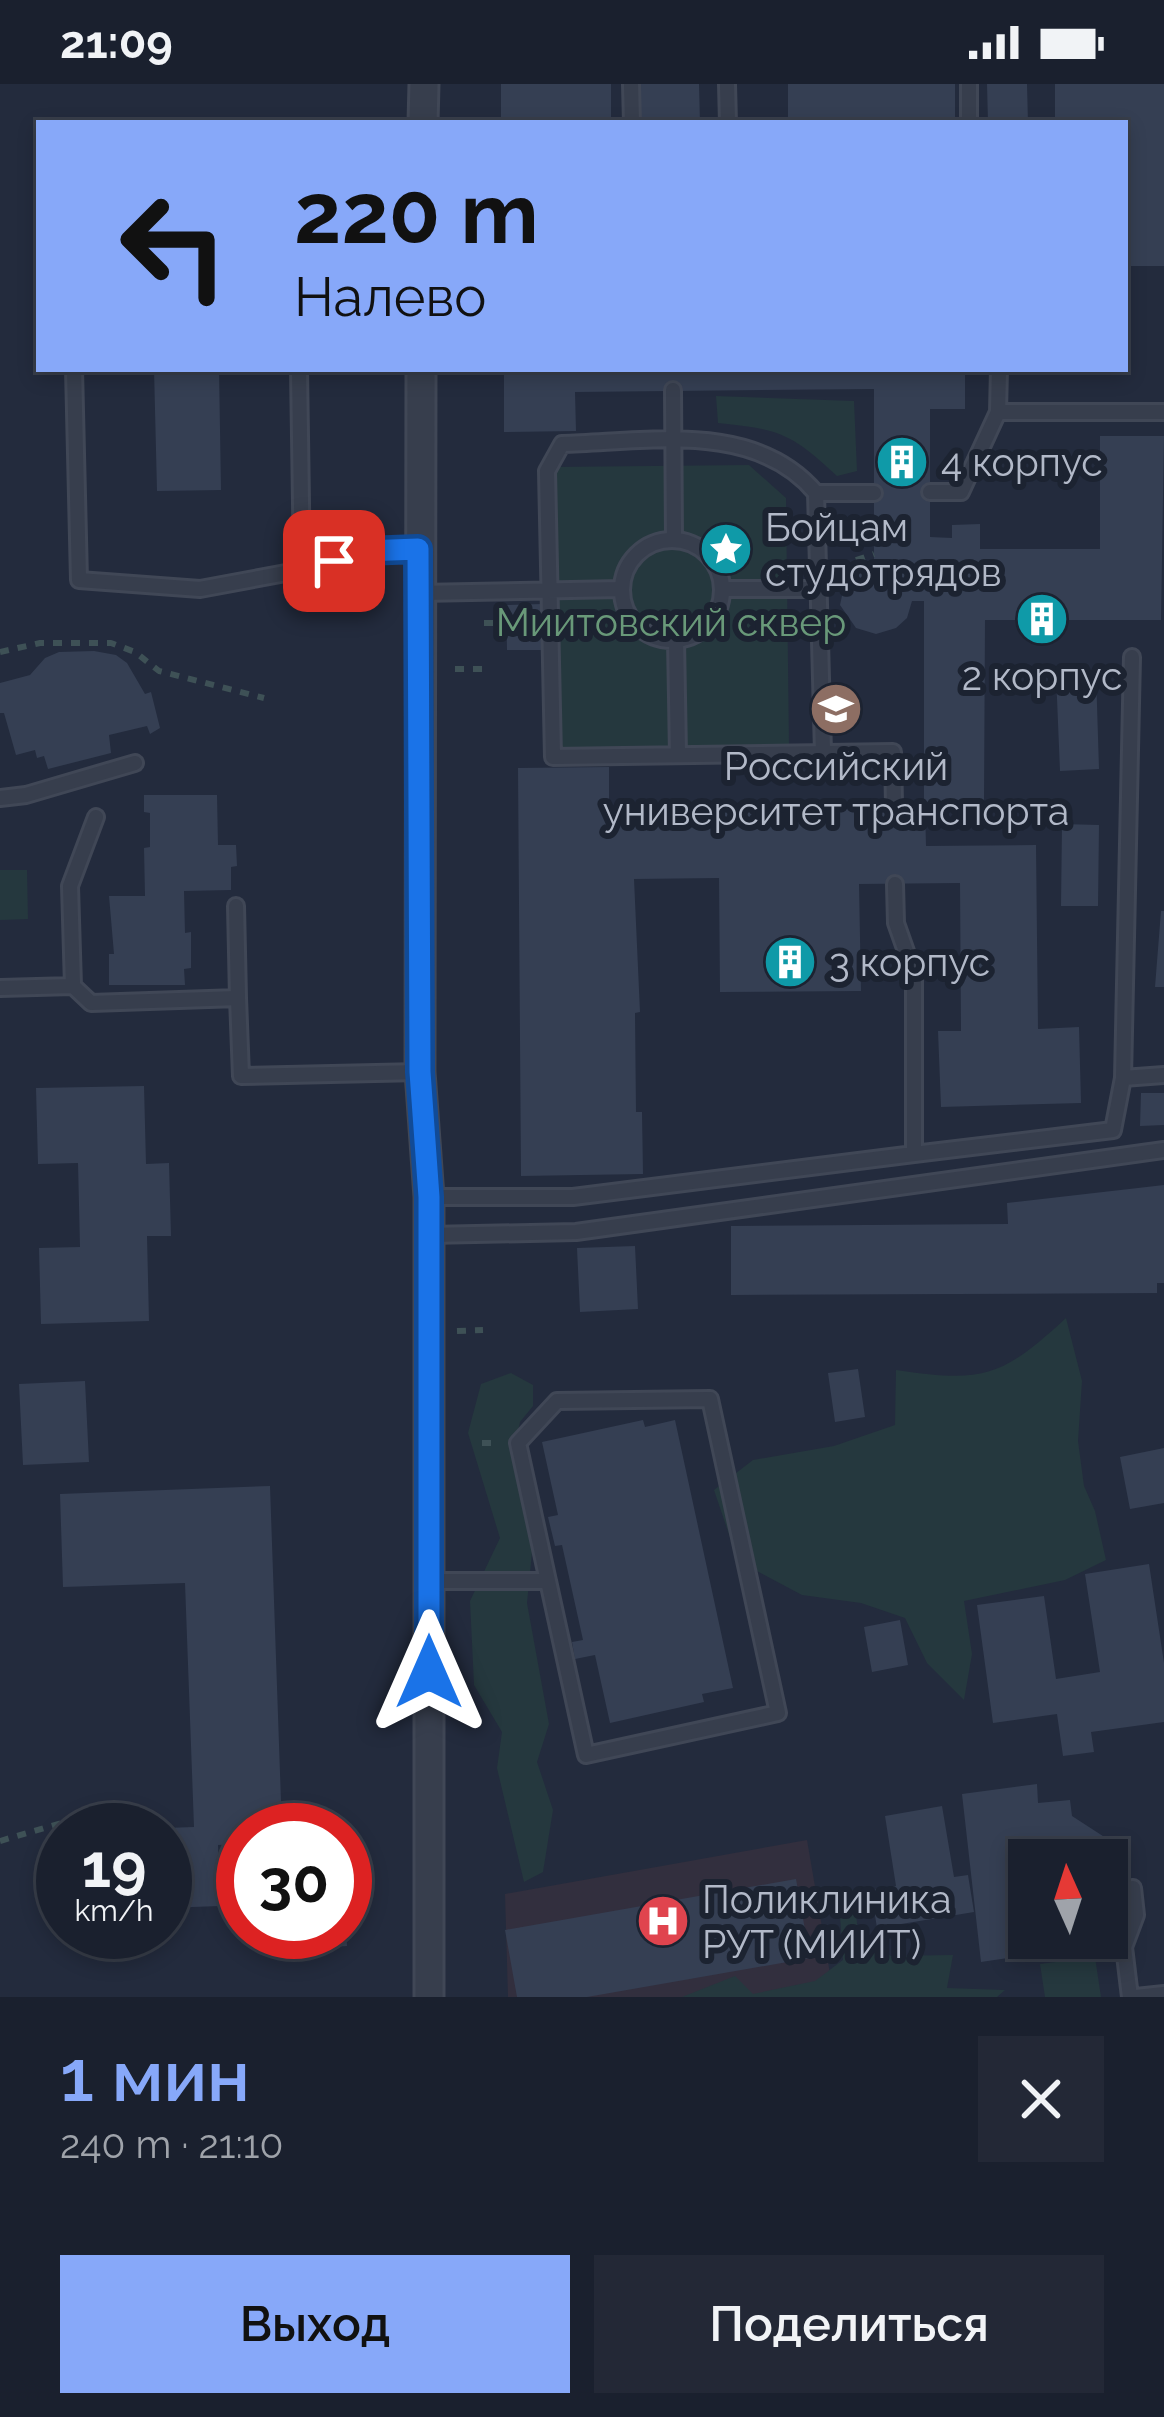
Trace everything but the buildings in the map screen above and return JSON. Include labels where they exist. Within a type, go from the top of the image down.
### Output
[{"type":"street","points":[[423,120],[424,84]]},
{"type":"street","points":[[421,372],[420,1072],[429,1197],[429,1997]]},
{"type":"lane","points":[[632,84],[632,120]]},
{"type":"lane","points":[[727,84],[728,120]]},
{"type":"lane","points":[[969,84],[969,120]]},
{"type":"lane","points":[[74,372],[79,580],[200,589],[302,570],[365,551],[418,549]]},
{"type":"lane","points":[[299,372],[302,570]]},
{"type":"lane","points":[[930,492],[961,492],[998,412],[998,372]]},
{"type":"lane","points":[[673,390],[674,539]]},
{"type":"lane","points":[[998,412],[1164,412]]},
{"type":"lane","points":[[823,752],[815,493],[800,474],[761,450],[717,441],[562,444],[547,471],[553,757],[893,752],[894,804]]},
{"type":"lane","points":[[815,493],[874,493]]},
{"type":"lane","points":[[674,539],[709,555],[723,589],[710,624],[676,640],[656,637],[638,627],[626,610],[621,590],[626,569],[638,553],[655,542],[674,539]]},
{"type":"lane","points":[[723,589],[819,581]]},
{"type":"lane","points":[[420,593],[621,590]]},
{"type":"lane","points":[[676,640],[678,755]]},
{"type":"lane","points":[[429,1197],[573,1197],[1113,1130],[1123,1078],[1132,658]]},
{"type":"lane","points":[[0,798],[26,795],[135,763]]},
{"type":"lane","points":[[96,817],[70,886],[73,986],[91,1003],[238,998]]},
{"type":"lane","points":[[895,884],[896,923],[914,974],[914,1154]]},
{"type":"lane","points":[[236,906],[241,1076],[420,1072]]},
{"type":"lane","points":[[0,988],[73,986]]},
{"type":"lane","points":[[1123,1078],[1164,1075]]},
{"type":"lane","points":[[429,1235],[576,1232],[1164,1150]]},
{"type":"lane","points":[[710,1399],[778,1714],[586,1755],[548,1582],[518,1443],[557,1401],[710,1399]]},
{"type":"lane","points":[[430,1581],[548,1582]]},
{"type":"lane","points":[[1133,1888],[1136,1915],[1124,1947],[1133,1997],[1164,1994]]},
{"type":"path","points":[[819,581],[874,554]]},
{"type":"path","points":[[484,622],[507,622]]},
{"type":"path","points":[[0,652],[40,643],[111,643],[135,652],[159,671],[264,698]]},
{"type":"path","points":[[455,669],[484,670]]},
{"type":"path","points":[[453,1331],[484,1330]]},
{"type":"path","points":[[0,1840],[36,1830]]},
{"type":"shaded area","name":"Поликлиника РУТ (МИИТ)","points":[[807,1840],[833,1991],[801,1997],[508,1997],[505,1894]]},
{"type":"green space","points":[[716,396],[854,401],[857,471],[837,476],[784,436],[718,423]]},
{"type":"green space","name":"Миитовский сквер","points":[[749,465],[786,498],[789,746],[556,749],[553,467]]},
{"type":"green space","points":[[0,870],[27,870],[28,919],[0,920]]},
{"type":"green space","points":[[1066,1318],[1082,1381],[1078,1441],[1084,1486],[1106,1560],[1065,1580],[964,1601],[972,1654],[964,1700],[927,1663],[905,1618],[861,1603],[802,1595],[738,1561],[714,1490],[753,1460],[834,1446],[895,1425],[896,1370],[950,1376],[989,1371],[1024,1353]]},
{"type":"green space","points":[[511,1373],[533,1385],[533,1406],[520,1422],[514,1450],[533,1542],[527,1603],[549,1724],[537,1762],[553,1810],[543,1872],[524,1882],[497,1768],[502,1732],[474,1685],[470,1601],[500,1538],[468,1433],[481,1384]]},
{"type":"green space","points":[[854,1889],[858,1935],[891,1956],[953,1955],[947,1988],[1005,1990],[997,1997],[682,1997],[735,1976],[753,1994],[815,1981],[843,1960],[839,1901]]},
{"type":"green space","points":[[1095,1959],[1101,1997],[1045,1997],[1040,1964]]},
{"type":"place","name":"4 корпус","points":[[902,462]]},
{"type":"place","name":"Бойцам студотрядов","points":[[726,549]]},
{"type":"place","name":"2 корпус","points":[[1042,619]]},
{"type":"place","name":"Российский университет транспорта","points":[[836,709]]},
{"type":"place","name":"3 корпус","points":[[790,962]]},
{"type":"place","name":"Поликлиника РУТ (МИИТ)","points":[[663,1921]]},
{"type":"route","points":[[334,561],[365,551],[418,549],[420,1072],[429,1197],[429,1672]]}]
